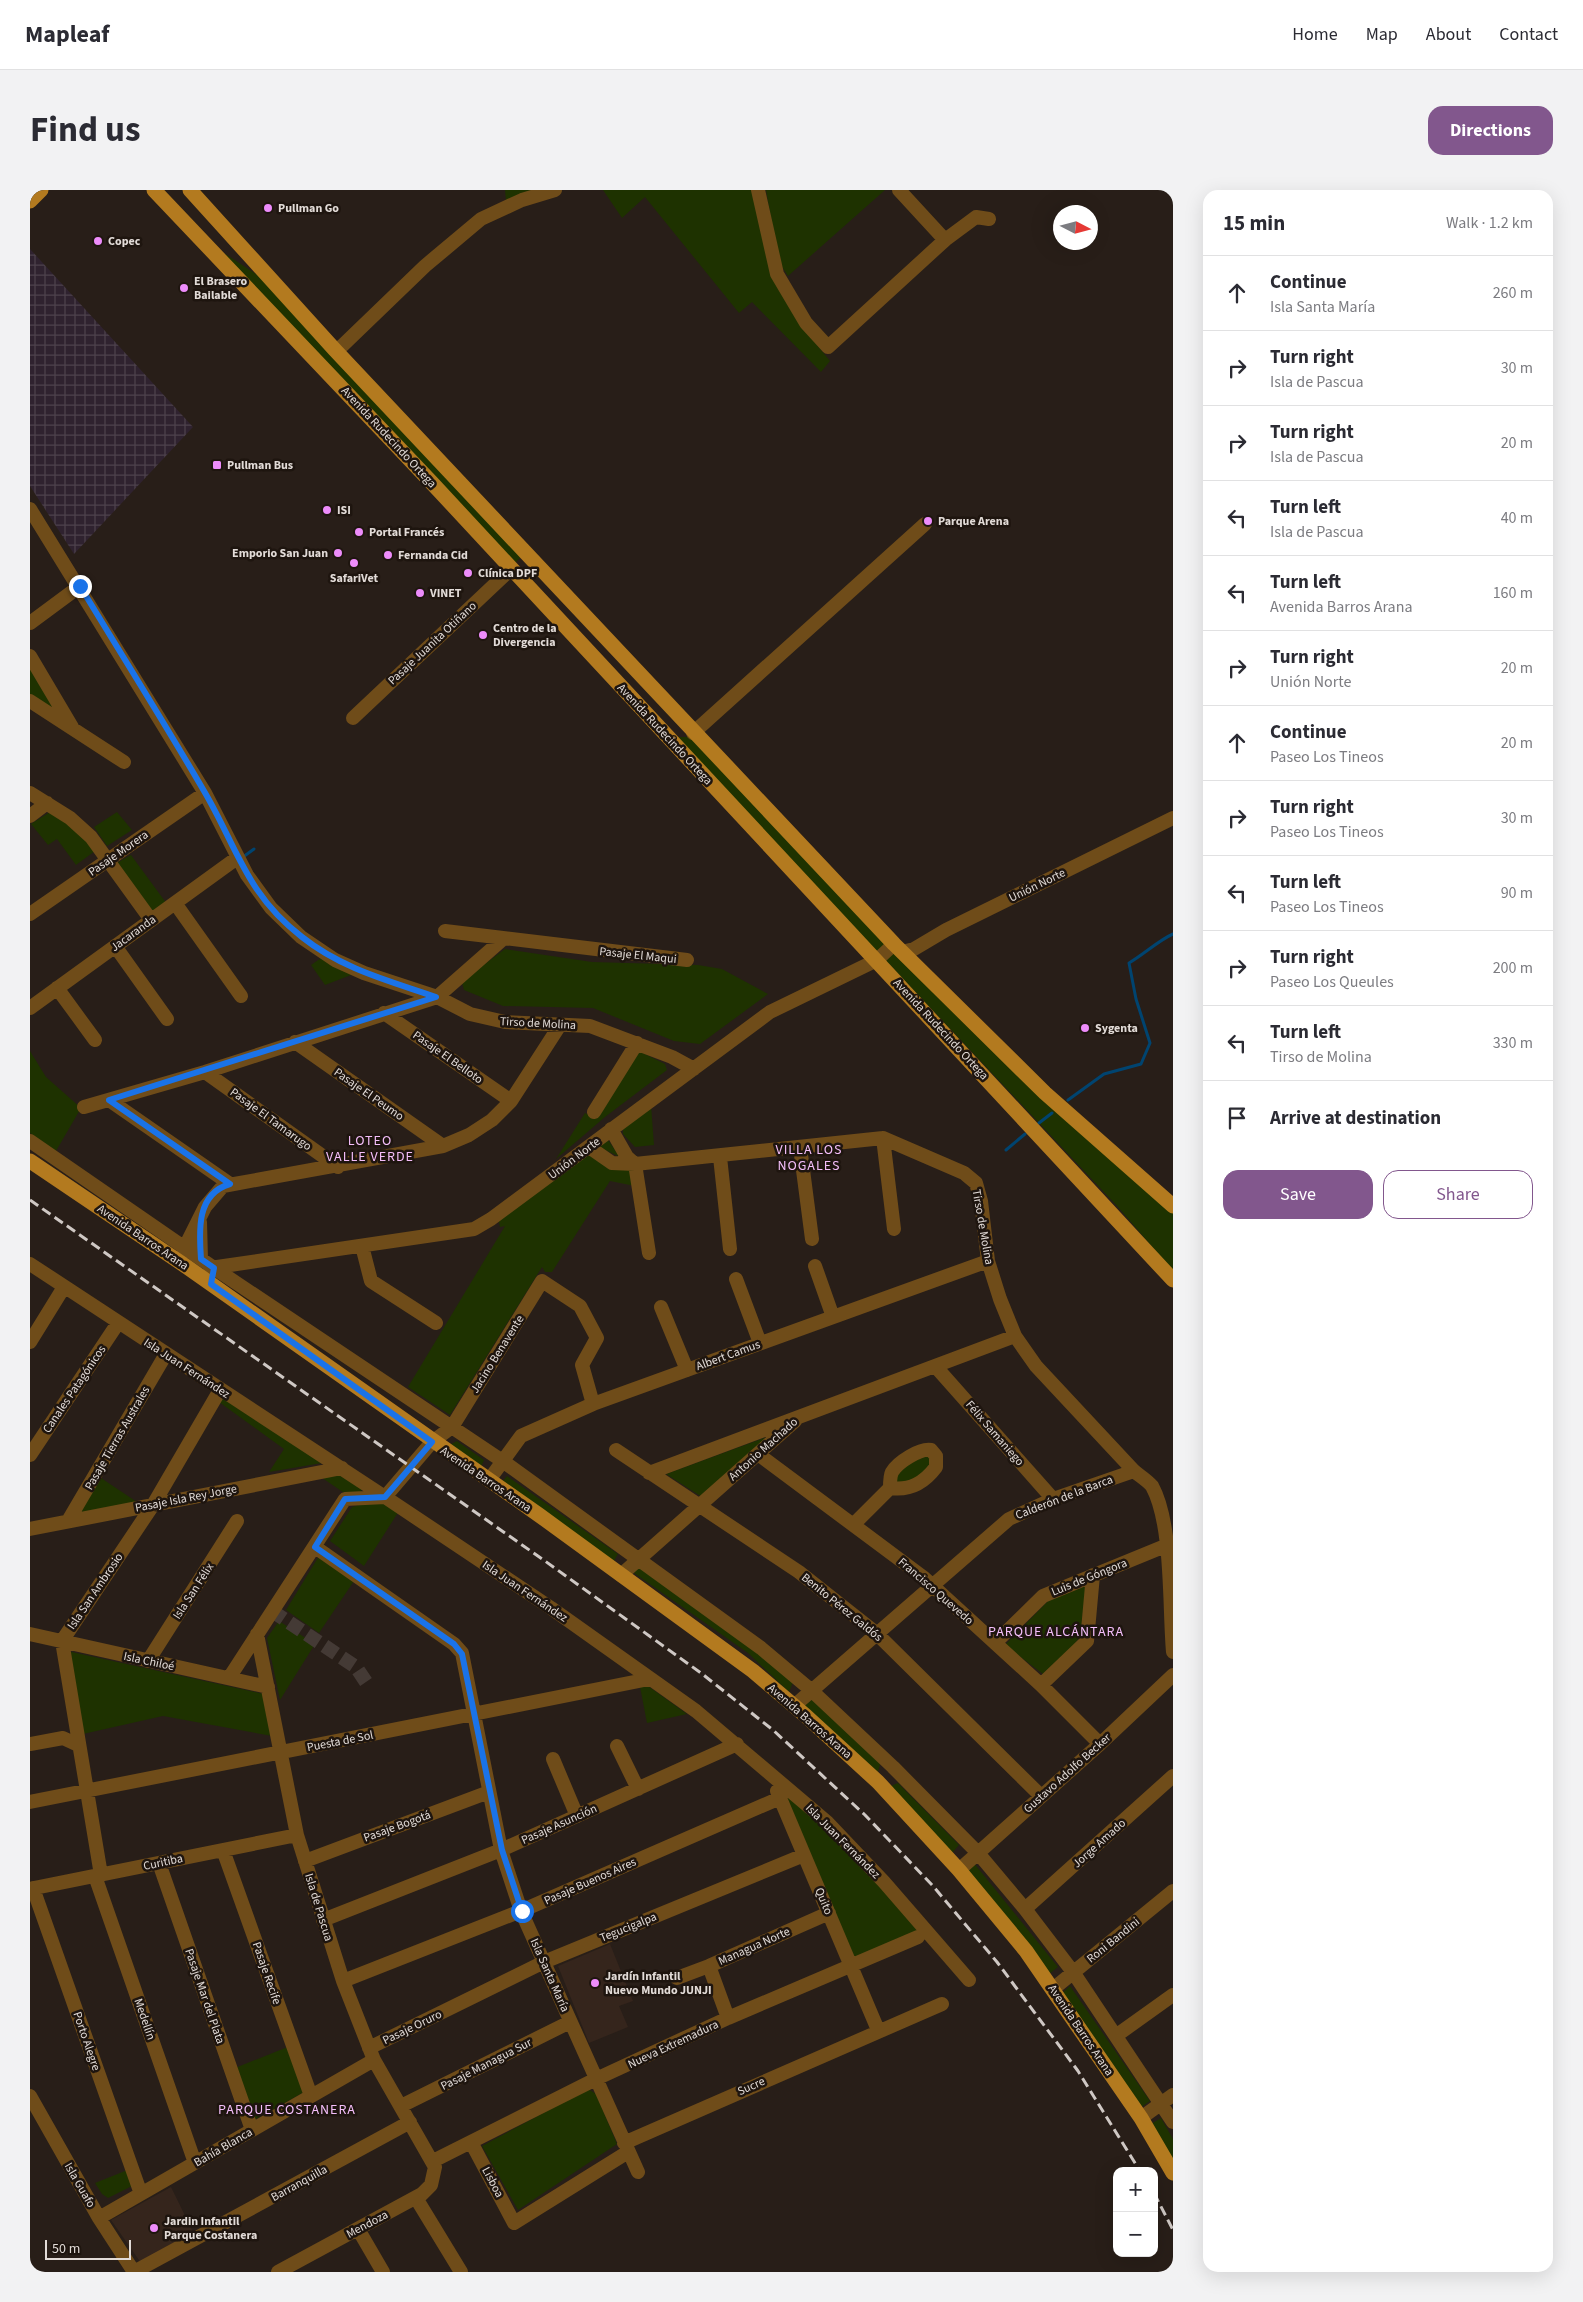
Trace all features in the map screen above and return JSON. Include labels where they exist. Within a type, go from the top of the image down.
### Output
[{"type":"main road","points":[[30,201],[41,190]]},
{"type":"main road","name":"Avenida Rudecindo Ortega","points":[[154,190],[877,960],[1173,1280]]},
{"type":"main road","name":"Avenida Rudecindo Ortega","points":[[190,190],[335,350],[898,948],[1045,1093],[1173,1206]]},
{"type":"main road","points":[[511,569],[551,580]]},
{"type":"main road","points":[[652,720],[670,732],[694,733]]},
{"type":"main road","name":"Avenida Barros Arana","points":[[30,1161],[183,1259],[211,1284],[432,1442],[489,1480],[752,1670],[794,1706],[878,1782],[959,1870],[1026,1951],[1141,2118],[1173,2173]]},
{"type":"street","points":[[335,350],[342,346],[425,266],[481,219],[522,200],[555,190]]},
{"type":"street","points":[[758,190],[777,274],[806,323],[828,347],[946,240],[976,217],[989,218]]},
{"type":"street","points":[[899,190],[946,240]]},
{"type":"street","name":"Tirso de Molina","points":[[30,509],[80,586],[205,792],[237,858],[254,887],[271,908],[318,949],[364,973],[436,997],[470,1014],[487,1019],[523,1024],[590,1026],[637,1043],[694,1069]]},
{"type":"street","name":"Avenida Rudecindo Ortega","points":[[694,733],[925,524]]},
{"type":"street","name":"Pasaje Juanita Otiñano","points":[[352,718],[511,569]]},
{"type":"street","points":[[30,623],[80,586]]},
{"type":"street","points":[[30,656],[74,730]]},
{"type":"street","points":[[30,701],[124,762]]},
{"type":"street","name":"Pasaje Morera","points":[[30,914],[205,792]]},
{"type":"street","points":[[30,793],[70,818],[91,837],[151,920]]},
{"type":"street","points":[[30,816],[47,804]]},
{"type":"street","name":"Unión Norte","points":[[183,1259],[214,1268],[474,1229],[491,1219],[770,1012],[898,948],[914,949],[955,926],[1173,818]]},
{"type":"street","name":"Jacaranda","points":[[30,1008],[237,858]]},
{"type":"street","points":[[175,903],[241,996]]},
{"type":"street","name":"Pasaje El Maqui","points":[[445,931],[687,960]]},
{"type":"street","points":[[84,1107],[204,1072],[436,997],[503,939]]},
{"type":"street","points":[[115,946],[167,1018]]},
{"type":"street","points":[[57,988],[96,1040]]},
{"type":"street","name":"Pasaje El Belloto","points":[[384,1013],[511,1101]]},
{"type":"street","points":[[183,1259],[200,1217],[214,1194],[223,1186],[338,1167],[443,1146],[482,1128],[511,1101],[560,1025]]},
{"type":"street","name":"Pasaje El Peumo","points":[[296,1042],[443,1146]]},
{"type":"street","points":[[594,1112],[637,1043]]},
{"type":"street","name":"Pasaje El Tamarugo","points":[[204,1072],[338,1167]]},
{"type":"street","points":[[109,1100],[230,1184]]},
{"type":"street","points":[[612,1129],[627,1157],[635,1164],[649,1253]]},
{"type":"street","points":[[883,1138],[894,1229]]},
{"type":"street","name":"Tirso de Molina","points":[[589,1147],[612,1163],[635,1164],[720,1157],[883,1138],[964,1173],[976,1183],[981,1201],[988,1261],[1000,1299],[1016,1336],[1036,1366],[1134,1471],[1151,1486],[1162,1508],[1170,1544],[1173,1652]]},
{"type":"street","name":"Avenida Barros Arana","points":[[30,1141],[183,1259],[201,1259],[504,1462],[761,1648],[811,1690],[893,1767],[978,1853],[1025,1909],[1074,1972],[1117,2035],[1167,2099],[1173,2122]]},
{"type":"street","points":[[800,1147],[812,1239]]},
{"type":"street","points":[[720,1157],[730,1249]]},
{"type":"street","points":[[200,1217],[201,1259]]},
{"type":"street","points":[[362,1246],[371,1281],[436,1323]]},
{"type":"street","name":"Albert Camus","points":[[489,1480],[504,1462],[521,1436],[593,1404],[988,1261]]},
{"type":"street","points":[[243,1263],[241,1275],[246,1290]]},
{"type":"street","name":"Isla Juan Fernández","points":[[30,1264],[342,1468],[551,1608],[696,1711],[738,1744],[827,1822],[884,1882],[969,1980]]},
{"type":"street","points":[[815,1266],[833,1317]]},
{"type":"street","points":[[211,1284],[214,1268]]},
{"type":"street","points":[[736,1279],[760,1343]]},
{"type":"street","name":"Jacino Benavente","points":[[452,1427],[542,1281],[580,1306],[597,1338],[582,1365],[593,1404]]},
{"type":"street","points":[[30,1342],[64,1287]]},
{"type":"street","points":[[662,1306],[687,1370]]},
{"type":"street","name":"Canales Patagónicos","points":[[30,1455],[118,1323]]},
{"type":"street","name":"Antonio Machado","points":[[621,1575],[802,1414],[936,1367],[1016,1336]]},
{"type":"street","name":"Pasaje Tierras Australes","points":[[68,1521],[166,1354]]},
{"type":"street","name":"Félix Samaniego","points":[[936,1367],[1053,1499]]},
{"type":"street","name":"Isla San Ambrosio","points":[[98,1875],[62,1641],[153,1505],[220,1390]]},
{"type":"street","points":[[649,1473],[802,1414]]},
{"type":"street","points":[[229,1678],[345,1499],[385,1497],[432,1442],[452,1427]]},
{"type":"street","name":"Benito Pérez Galdós","points":[[616,1450],[799,1572],[876,1633],[1041,1796]]},
{"type":"street","name":"Francisco Quevedo","points":[[758,1454],[854,1524],[933,1586],[1041,1685],[1100,1744]]},
{"type":"street","name":"Pasaje Isla Rey Jorge","points":[[30,1529],[342,1468]]},
{"type":"street","name":"Calderón de la Barca","points":[[794,1706],[1009,1519],[1053,1499],[1134,1471]]},
{"type":"street","points":[[854,1524],[890,1488]]},
{"type":"street","name":"Isla San Félix","points":[[148,1660],[238,1521]]},
{"type":"street","name":"Luis de Góngora","points":[[995,1644],[1043,1596],[1170,1544]]},
{"type":"street","name":"Isla Santa María","points":[[315,1547],[454,1644],[464,1658],[502,1850],[522,1911],[638,2172]]},
{"type":"street","points":[[1041,1685],[1087,1641],[1093,1575]]},
{"type":"street","name":"Isla Chiloé","points":[[30,1634],[268,1687]]},
{"type":"street","name":"Isla de Pascua","points":[[257,1634],[297,1835],[343,1981],[371,2054],[433,2161]]},
{"type":"street","name":"Gustavo Adolfo Becker","points":[[959,1870],[1100,1744],[1173,1675]]},
{"type":"street","name":"Puesta de Sol","points":[[30,1802],[649,1679]]},
{"type":"street","points":[[30,1744],[63,1738],[78,1745]]},
{"type":"street","name":"Pasaje Asunción","points":[[323,1920],[502,1850],[738,1744]]},
{"type":"street","points":[[617,1746],[638,1789]]},
{"type":"street","points":[[553,1759],[577,1816]]},
{"type":"street","points":[[878,1782],[893,1767]]},
{"type":"street","name":"Quito","points":[[769,1772],[878,2030]]},
{"type":"street","name":"Jorge Amado","points":[[1025,1909],[1173,1776]]},
{"type":"street","name":"Pasaje Bogotá","points":[[305,1861],[489,1792]]},
{"type":"street","name":"Pasaje Buenos Aires","points":[[343,1981],[522,1911],[780,1798]]},
{"type":"street","name":"Curitiba","points":[[31,1889],[297,1835]]},
{"type":"street","name":"Pasaje Recife","points":[[223,1850],[310,2096]]},
{"type":"street","name":"Tegucigalpa","points":[[454,2006],[544,1962],[804,1855]]},
{"type":"street","name":"Pasaje Mar del Plata","points":[[158,1863],[252,2130]]},
{"type":"street","name":"Medellín","points":[[98,1875],[195,2163]]},
{"type":"street","name":"Porto Alegre","points":[[31,1889],[141,2194]]},
{"type":"street","name":"Roni Bandini","points":[[1053,1989],[1173,1891]]},
{"type":"street","name":"Managua Norte","points":[[677,1978],[709,1966],[829,1913]]},
{"type":"street","name":"Nueva Extremadura","points":[[433,2161],[596,2079],[728,2018],[918,1937]]},
{"type":"street","points":[[709,1966],[728,2018]]},
{"type":"street","points":[[1117,2035],[1173,1995]]},
{"type":"street","name":"Sucre","points":[[514,2223],[626,2147],[878,2030],[942,2004]]},
{"type":"street","name":"Pasaje Oruro","points":[[371,2054],[454,2006]]},
{"type":"street","name":"Pasaje Managua Sur","points":[[401,2106],[570,2022]]},
{"type":"street","name":"Bahía Blanca","points":[[99,2218],[310,2096],[371,2054]]},
{"type":"street","name":"Isla Guafo","points":[[30,2096],[99,2218],[134,2272]]},
{"type":"street","points":[[1141,2118],[1167,2099]]},
{"type":"street","name":"Barranquilla","points":[[134,2272],[410,2122]]},
{"type":"street","name":"Lisboa","points":[[471,2142],[514,2223]]},
{"type":"street","name":"Mendoza","points":[[278,2272],[304,2266],[358,2229],[416,2198],[427,2190],[434,2179],[433,2161]]},
{"type":"street","points":[[416,2198],[461,2272]]},
{"type":"street","points":[[358,2229],[383,2272]]},
{"type":"shaded area","points":[[30,249],[193,427],[74,554],[30,486]]},
{"type":"shaded area","name":"Jardín Infantil Nuevo Mundo JUNJI","points":[[610,1944],[633,2001],[619,2006],[628,2027],[589,2043],[558,1966]]},
{"type":"shaded area","name":"Jardin Infantil Parque Costanera","points":[[171,2187],[195,2236],[141,2263],[111,2220]]},
{"type":"green space","points":[[505,190],[532,190],[506,201]]},
{"type":"green space","points":[[603,190],[754,190],[800,324],[830,361],[821,372],[752,302],[739,313],[645,197],[622,218]]},
{"type":"green space","points":[[766,190],[885,190],[788,276],[779,262]]},
{"type":"green space","points":[[224,253],[265,280],[522,556],[515,563],[253,286]]},
{"type":"green space","points":[[30,665],[56,710],[30,697]]},
{"type":"green space","points":[[675,737],[690,737],[1173,1212],[1173,1271],[1118,1207]]},
{"type":"green space","points":[[50,812],[83,833],[95,851],[76,865],[57,839],[48,845],[31,824]]},
{"type":"green space","points":[[117,812],[132,830],[107,846],[94,827]]},
{"type":"green space","points":[[131,855],[167,904],[154,915],[115,864]]},
{"type":"green space","points":[[505,949],[592,962],[698,965],[722,969],[768,994],[700,1044],[674,1041],[593,1008],[503,1006],[464,990],[462,983],[466,978]]},
{"type":"green space","points":[[324,956],[359,972],[325,985],[311,965]]},
{"type":"green space","points":[[637,1050],[665,1064],[667,1070],[605,1117],[556,1159],[585,1113],[593,1117]]},
{"type":"green space","points":[[30,1051],[46,1077],[81,1108],[56,1151],[30,1133]]},
{"type":"green space","points":[[651,1105],[654,1145],[635,1147],[623,1134],[623,1127]]},
{"type":"green space","points":[[608,1140],[620,1157],[599,1147]]},
{"type":"green space","points":[[588,1152],[634,1170],[635,1186],[610,1181],[552,1272],[545,1272],[542,1267],[450,1415],[408,1387],[505,1226],[500,1227],[498,1218]]},
{"type":"green space","points":[[221,1397],[322,1463],[269,1472],[284,1449],[219,1402]]},
{"type":"green space","points":[[767,1437],[702,1497],[666,1474]]},
{"type":"green space","points":[[457,1441],[484,1460],[481,1467],[449,1445]]},
{"type":"green space","points":[[920,1456],[931,1456],[931,1465],[911,1484],[894,1484],[901,1468]]},
{"type":"green space","points":[[332,1471],[362,1487],[361,1493],[350,1497],[318,1475]]},
{"type":"green space","points":[[507,1476],[618,1554],[614,1561],[502,1482]]},
{"type":"green space","points":[[101,1478],[137,1502],[83,1514],[80,1511]]},
{"type":"green space","points":[[383,1499],[399,1511],[364,1566],[330,1541],[352,1507]]},
{"type":"green space","points":[[319,1556],[354,1581],[319,1633],[286,1610]]},
{"type":"green space","points":[[639,1566],[744,1641],[793,1682],[789,1692],[748,1653],[634,1573]]},
{"type":"green space","name":"PARQUE ALCÁNTARA","points":[[1086,1586],[1080,1636],[1074,1645],[1043,1674],[1005,1645],[1048,1601]]},
{"type":"green space","points":[[279,1621],[315,1644],[280,1700],[267,1638]]},
{"type":"green space","points":[[67,1651],[264,1694],[272,1736],[163,1716],[83,1734]]},
{"type":"green space","points":[[648,1686],[687,1714],[647,1723],[640,1687]]},
{"type":"green space","points":[[813,1699],[881,1761],[878,1772],[804,1706]]},
{"type":"green space","points":[[898,1783],[959,1845],[952,1853],[888,1787]]},
{"type":"green space","points":[[781,1790],[799,1800],[920,1930],[853,1959]]},
{"type":"green space","points":[[973,1862],[1058,1967],[1049,1974],[967,1869]]},
{"type":"green space","points":[[1070,1986],[1150,2101],[1140,2108],[1060,1995]]},
{"type":"green space","points":[[290,2046],[304,2092],[254,2120],[235,2068]]},
{"type":"green space","points":[[588,2089],[596,2094],[617,2144],[518,2210],[482,2146]]},
{"type":"green space","points":[[1161,2118],[1173,2139],[1173,2161],[1151,2124]]},
{"type":"green space","points":[[130,2169],[132,2186],[108,2198],[102,2194],[95,2183]]},
{"type":"waterway","points":[[243,857],[254,849]]},
{"type":"waterway","points":[[1068,1100],[1104,1074],[1141,1064],[1150,1043],[1136,999],[1129,963],[1173,934]]},
{"type":"waterway","points":[[1039,1123],[1052,1113]]},
{"type":"waterway","points":[[1006,1150],[1025,1134]]},
{"type":"tunnel","points":[[272,1611],[356,1667],[366,1682]]},
{"type":"railway","points":[[30,1200],[545,1561],[701,1673],[773,1730],[865,1815],[933,1886],[997,1962],[1078,2071],[1138,2167]]},
{"type":"railway","points":[[1158,2201],[1173,2230]]},
{"type":"place","name":"Pullman Go","points":[[268,208]]},
{"type":"place","name":"Copec","points":[[98,241]]},
{"type":"place","name":"El Brasero Bailable","points":[[184,288]]},
{"type":"place","name":"Pullman Bus","points":[[217,465]]},
{"type":"place","name":"ISI","points":[[327,510]]},
{"type":"place","name":"Parque Arena","points":[[928,521]]},
{"type":"place","name":"Portal Francés","points":[[359,532]]},
{"type":"place","name":"Emporio San Juan","points":[[338,553]]},
{"type":"place","name":"Fernanda Cid","points":[[388,555]]},
{"type":"place","name":"SafariVet","points":[[354,563]]},
{"type":"place","name":"Clínica DPF","points":[[468,573]]},
{"type":"place","name":"VINET","points":[[420,593]]},
{"type":"place","name":"Centro de la Divergencia","points":[[483,635]]},
{"type":"place","name":"Sygenta","points":[[1085,1028]]},
{"type":"place","name":"Jardín Infantil Nuevo Mundo JUNJI","points":[[595,1983]]},
{"type":"place","name":"Jardin Infantil Parque Costanera","points":[[154,2228]]},
{"type":"district","name":"LOTEO VALLE VERDE","points":[[370,1148]]},
{"type":"district","name":"VILLA LOS NOGALES","points":[[809,1158]]},
{"type":"district","name":"PARQUE ALCÁNTARA","points":[[1056,1631]]},
{"type":"district","name":"PARQUE COSTANERA","points":[[287,2109]]},
{"type":"route","points":[[80,586],[205,792],[247,875],[271,908],[301,937],[335,960],[364,973],[436,997],[204,1072],[109,1100],[230,1184],[223,1186],[214,1194],[200,1217],[201,1259],[214,1268],[211,1284],[432,1442],[385,1497],[345,1499],[315,1547],[454,1644],[462,1654],[466,1664],[489,1792],[502,1850],[522,1911]]}]
